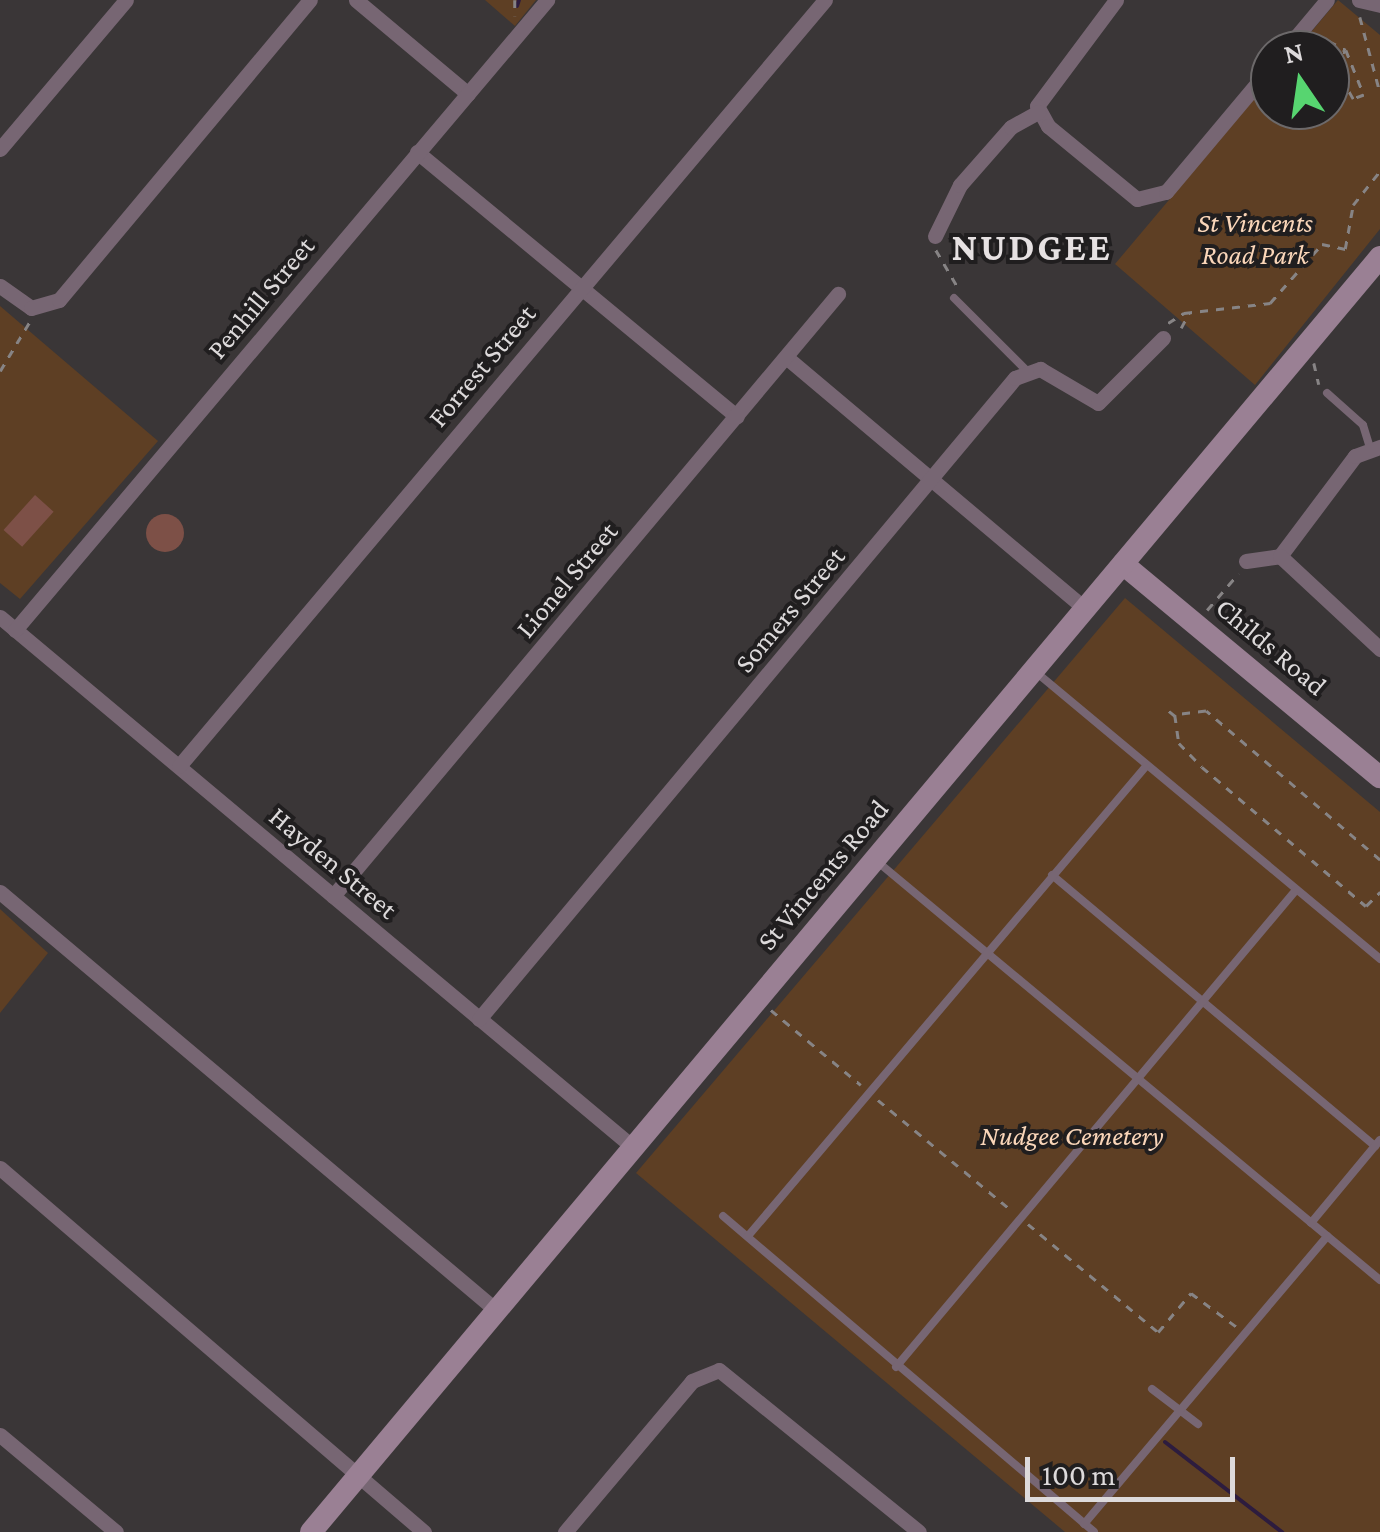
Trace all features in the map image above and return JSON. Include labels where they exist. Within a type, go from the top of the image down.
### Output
[{"type":"main road","name":"St Vincents Road","points":[[311,1532],[1124,564],[1369,259]]},
{"type":"main road","name":"Childs Road","points":[[1124,564],[1380,777]]},
{"type":"street","points":[[0,150],[126,0]]},
{"type":"street","points":[[0,286],[36,308],[59,300],[310,0]]},
{"type":"street","points":[[356,0],[468,94]]},
{"type":"street","name":"Penhill Street","points":[[16,630],[547,0]]},
{"type":"street","name":"Forrest Street","points":[[179,766],[825,0]]},
{"type":"street","points":[[935,236],[960,185],[1011,127],[1038,112],[1043,87],[1116,0]]},
{"type":"street","points":[[1302,30],[1327,0]]},
{"type":"street","points":[[1038,112],[1132,196],[1149,201],[1250,90]]},
{"type":"street","points":[[417,152],[737,416]]},
{"type":"street","name":"Lionel Street","points":[[332,896],[838,294]]},
{"type":"street","points":[[1026,370],[1098,403],[1163,338]]},
{"type":"street","points":[[786,356],[1085,609]]},
{"type":"street","name":"Somers Street","points":[[479,1019],[1026,370]]},
{"type":"street","points":[[1246,560],[1280,556],[1375,448]]},
{"type":"street","points":[[1280,556],[1380,649]]},
{"type":"street","name":"Hayden Street","points":[[0,617],[634,1148]]},
{"type":"street","points":[[0,892],[497,1311]]},
{"type":"street","points":[[0,1168],[424,1532]]},
{"type":"street","points":[[565,1532],[692,1381],[719,1370],[920,1532]]},
{"type":"street","points":[[0,1435],[116,1532]]},
{"type":"lane","points":[[954,298],[1026,370]]},
{"type":"lane","points":[[1327,392],[1363,425],[1375,448]]},
{"type":"lane","points":[[1034,670],[1380,960]]},
{"type":"lane","points":[[748,1236],[1147,765]]},
{"type":"lane","points":[[875,860],[1380,1280]]},
{"type":"lane","points":[[1052,875],[1378,1143],[1312,1223]]},
{"type":"lane","points":[[896,1367],[1296,890]]},
{"type":"lane","points":[[723,1216],[1094,1532]]},
{"type":"lane","points":[[1084,1524],[1327,1236]]},
{"type":"lane","points":[[1152,1389],[1198,1424]]},
{"type":"path","points":[[1369,3],[1356,26],[1380,92]]},
{"type":"path","points":[[1350,60],[1364,95],[1353,99],[1350,94]]},
{"type":"path","points":[[1345,250],[1353,205],[1380,171]]},
{"type":"path","points":[[935,236],[939,267],[963,304]]},
{"type":"path","points":[[1163,338],[1173,317],[1270,303],[1322,244],[1369,259]]},
{"type":"path","points":[[0,371],[36,308]]},
{"type":"path","points":[[1181,328],[1189,312]]},
{"type":"path","points":[[1314,363],[1327,392]]},
{"type":"path","points":[[1196,624],[1246,560]]},
{"type":"path","points":[[1169,711],[1180,720]]},
{"type":"path","points":[[1175,715],[1206,711],[1380,860]]},
{"type":"path","points":[[1175,715],[1179,743],[1217,780],[1366,906],[1380,892]]},
{"type":"path","points":[[758,1000],[1158,1332],[1191,1293],[1245,1333]]},
{"type":"green space","points":[[485,0],[536,0],[515,26]]},
{"type":"green space","name":"St Vincents Road Park","points":[[1338,0],[1380,35],[1380,229],[1255,385],[1115,264],[1250,104],[1250,130],[1350,130],[1350,30],[1313,30]]},
{"type":"green space","points":[[0,306],[158,441],[20,599],[0,583]]},
{"type":"green space","name":"Nudgee Cemetery","points":[[1125,598],[1380,812],[1380,1532],[1065,1532],[636,1173]]},
{"type":"green space","points":[[0,909],[48,953],[0,1013]]},
{"type":"building","points":[[35,495],[54,512],[22,547],[4,530]]},
{"type":"building","points":[[165,514],[178,520],[184,533],[178,546],[165,552],[152,546],[146,533],[152,520]]},
{"type":"waterway","points":[[517,6],[519,0]]},
{"type":"waterway","points":[[1165,1442],[1282,1532]]},
{"type":"district","name":"NUDGEE","points":[[1032,248]]}]
